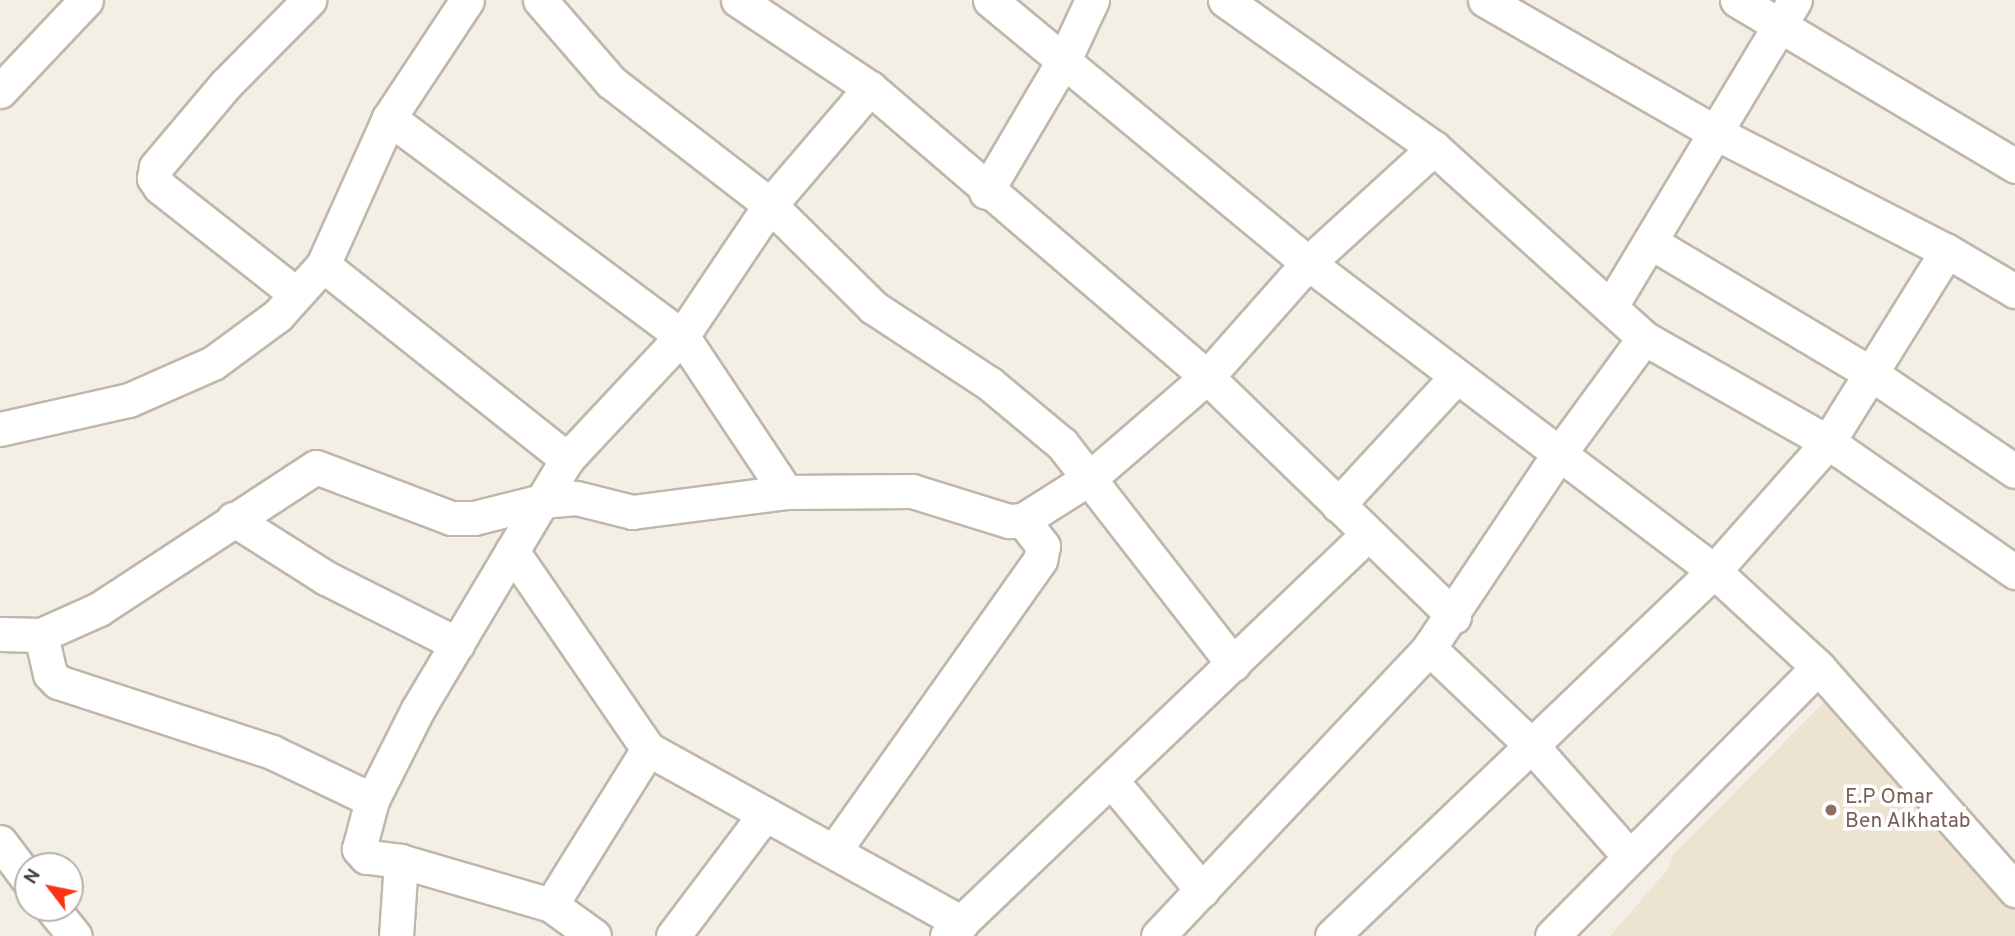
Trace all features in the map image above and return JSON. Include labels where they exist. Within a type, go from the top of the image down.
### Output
[{"type":"street","points":[[0,91],[86,0]]},
{"type":"street","points":[[296,294],[160,187],[154,177],[156,167],[225,85],[309,0]]},
{"type":"street","points":[[0,429],[129,400],[213,363],[278,315],[323,265],[389,118],[467,0]]},
{"type":"street","points":[[540,0],[611,82],[770,205],[873,307],[1023,408],[1091,477],[1234,664]]},
{"type":"street","points":[[738,0],[870,88],[986,192],[1207,377],[1454,616]]},
{"type":"street","points":[[990,0],[1065,58],[1308,263],[1455,378],[1714,570],[1818,667],[2015,890]]},
{"type":"street","points":[[986,192],[1065,58],[1092,0]]},
{"type":"street","points":[[1225,0],[1434,148],[1612,306],[1644,338],[1828,442],[2015,572]]},
{"type":"street","points":[[1485,0],[1716,133],[1947,251],[2015,291]]},
{"type":"street","points":[[1737,0],[1788,13],[2015,166]]},
{"type":"street","points":[[1612,306],[1788,13]]},
{"type":"street","points":[[594,936],[551,905],[401,861],[361,855],[372,800],[457,644],[567,459],[682,336],[770,205],[870,88]]},
{"type":"street","points":[[389,118],[682,336],[786,492]]},
{"type":"street","points":[[0,634],[41,635],[99,608],[316,467],[451,518],[474,518],[542,501],[576,498],[632,512],[786,492],[912,491],[1009,521],[1023,520],[1091,477],[1207,377],[1308,263],[1434,148]]},
{"type":"street","points":[[1652,243],[1873,375],[2015,471]]},
{"type":"street","points":[[1332,936],[1714,570],[1828,442],[1873,375],[1947,251]]},
{"type":"street","points":[[323,265],[567,459]]},
{"type":"street","points":[[1158,936],[1429,648],[1454,616],[1559,454],[1644,338]]},
{"type":"street","points":[[1338,505],[1455,378]]},
{"type":"street","points":[[233,519],[326,578],[457,644]]},
{"type":"street","points":[[834,851],[1041,560],[1043,547],[1023,520]]},
{"type":"street","points":[[512,551],[649,749],[834,851],[955,929],[1368,534]]},
{"type":"street","points":[[41,635],[50,674],[58,682],[272,752],[372,800]]},
{"type":"street","points":[[1429,648],[1532,746],[1629,856]]},
{"type":"street","points":[[1552,936],[1818,667]]},
{"type":"street","points":[[551,905],[649,749]]},
{"type":"street","points":[[1111,780],[1202,890]]},
{"type":"street","points":[[673,936],[765,814]]},
{"type":"street","points":[[0,842],[14,870]]},
{"type":"street","points":[[396,936],[401,861]]},
{"type":"street","points":[[64,922],[75,936]]},
{"type":"shaded area","name":"E.P Omar Ben Alkhatab","points":[[1832,694],[1913,765],[2015,910],[2015,936],[1610,936],[1669,868],[1673,855]]},
{"type":"place","name":"E.P Omar Ben Alkhatab","points":[[1831,810]]}]
